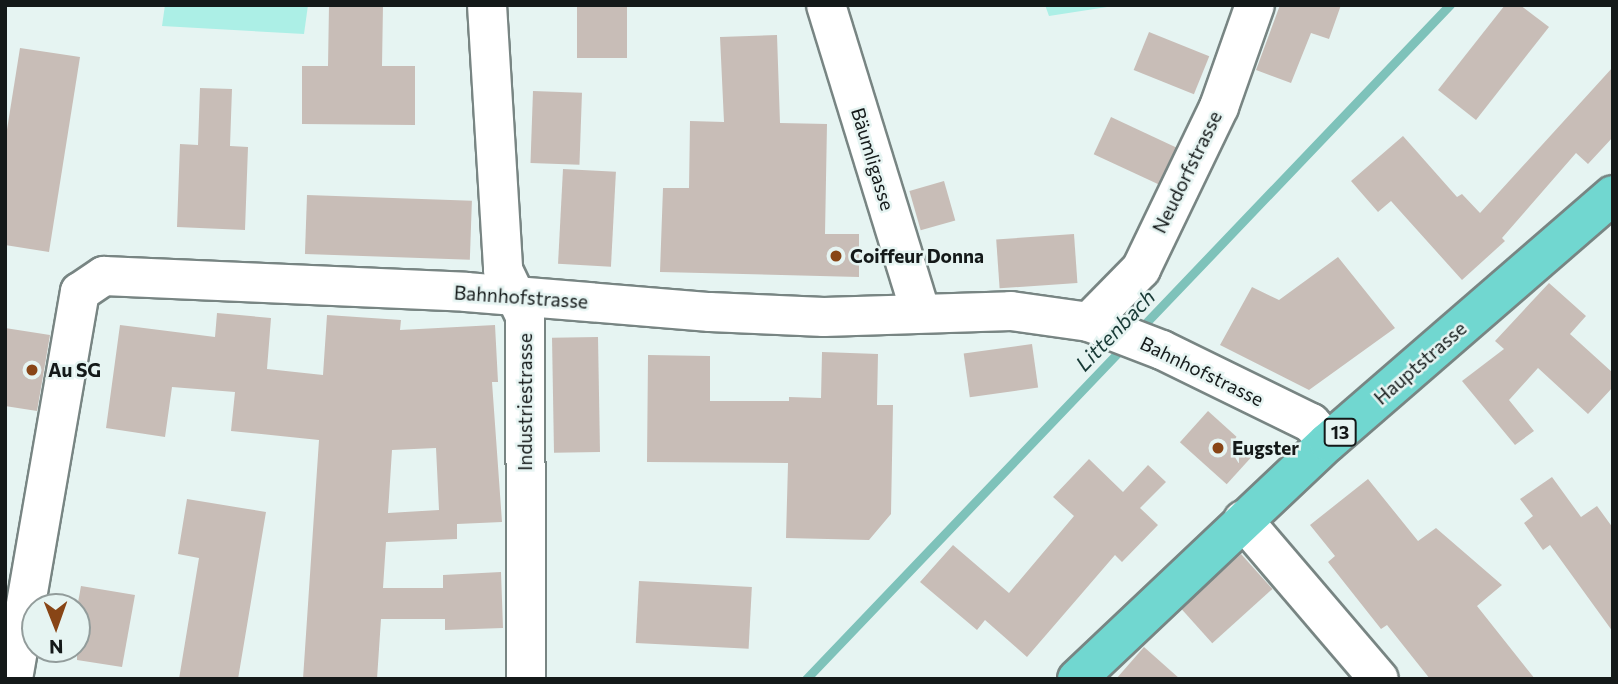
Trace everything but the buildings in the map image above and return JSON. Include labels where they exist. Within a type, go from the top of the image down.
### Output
[{"type":"main road","name":"Hauptstrasse","points":[[1077,679],[1328,442],[1613,195]]},
{"type":"street","name":"Industriestrasse","points":[[487,5],[503,270],[525,316],[526,679]]},
{"type":"street","name":"Bäumligasse","points":[[826,5],[921,313]]},
{"type":"street","name":"Neudorfstrasse","points":[[1098,324],[1141,269],[1219,107],[1255,5]]},
{"type":"street","name":"Bahnhofstrasse","points":[[23,677],[80,292],[104,276],[518,297],[824,317],[1012,311],[1098,324],[1162,350],[1311,423],[1328,442]]},
{"type":"street","points":[[1243,520],[1379,679]]},
{"type":"shaded area","points":[[165,5],[308,5],[304,34],[162,26]]},
{"type":"shaded area","points":[[1045,5],[1120,5],[1049,16]]},
{"type":"waterway","name":"Littenbach","points":[[1139,330],[1450,5]]},
{"type":"waterway","name":"Littenbach","points":[[806,679],[1125,345]]},
{"type":"place","name":"Coiffeur Donna","points":[[836,256]]},
{"type":"place","name":"Au SG","points":[[32,370]]},
{"type":"place","name":"Eugster","points":[[1218,448]]}]
